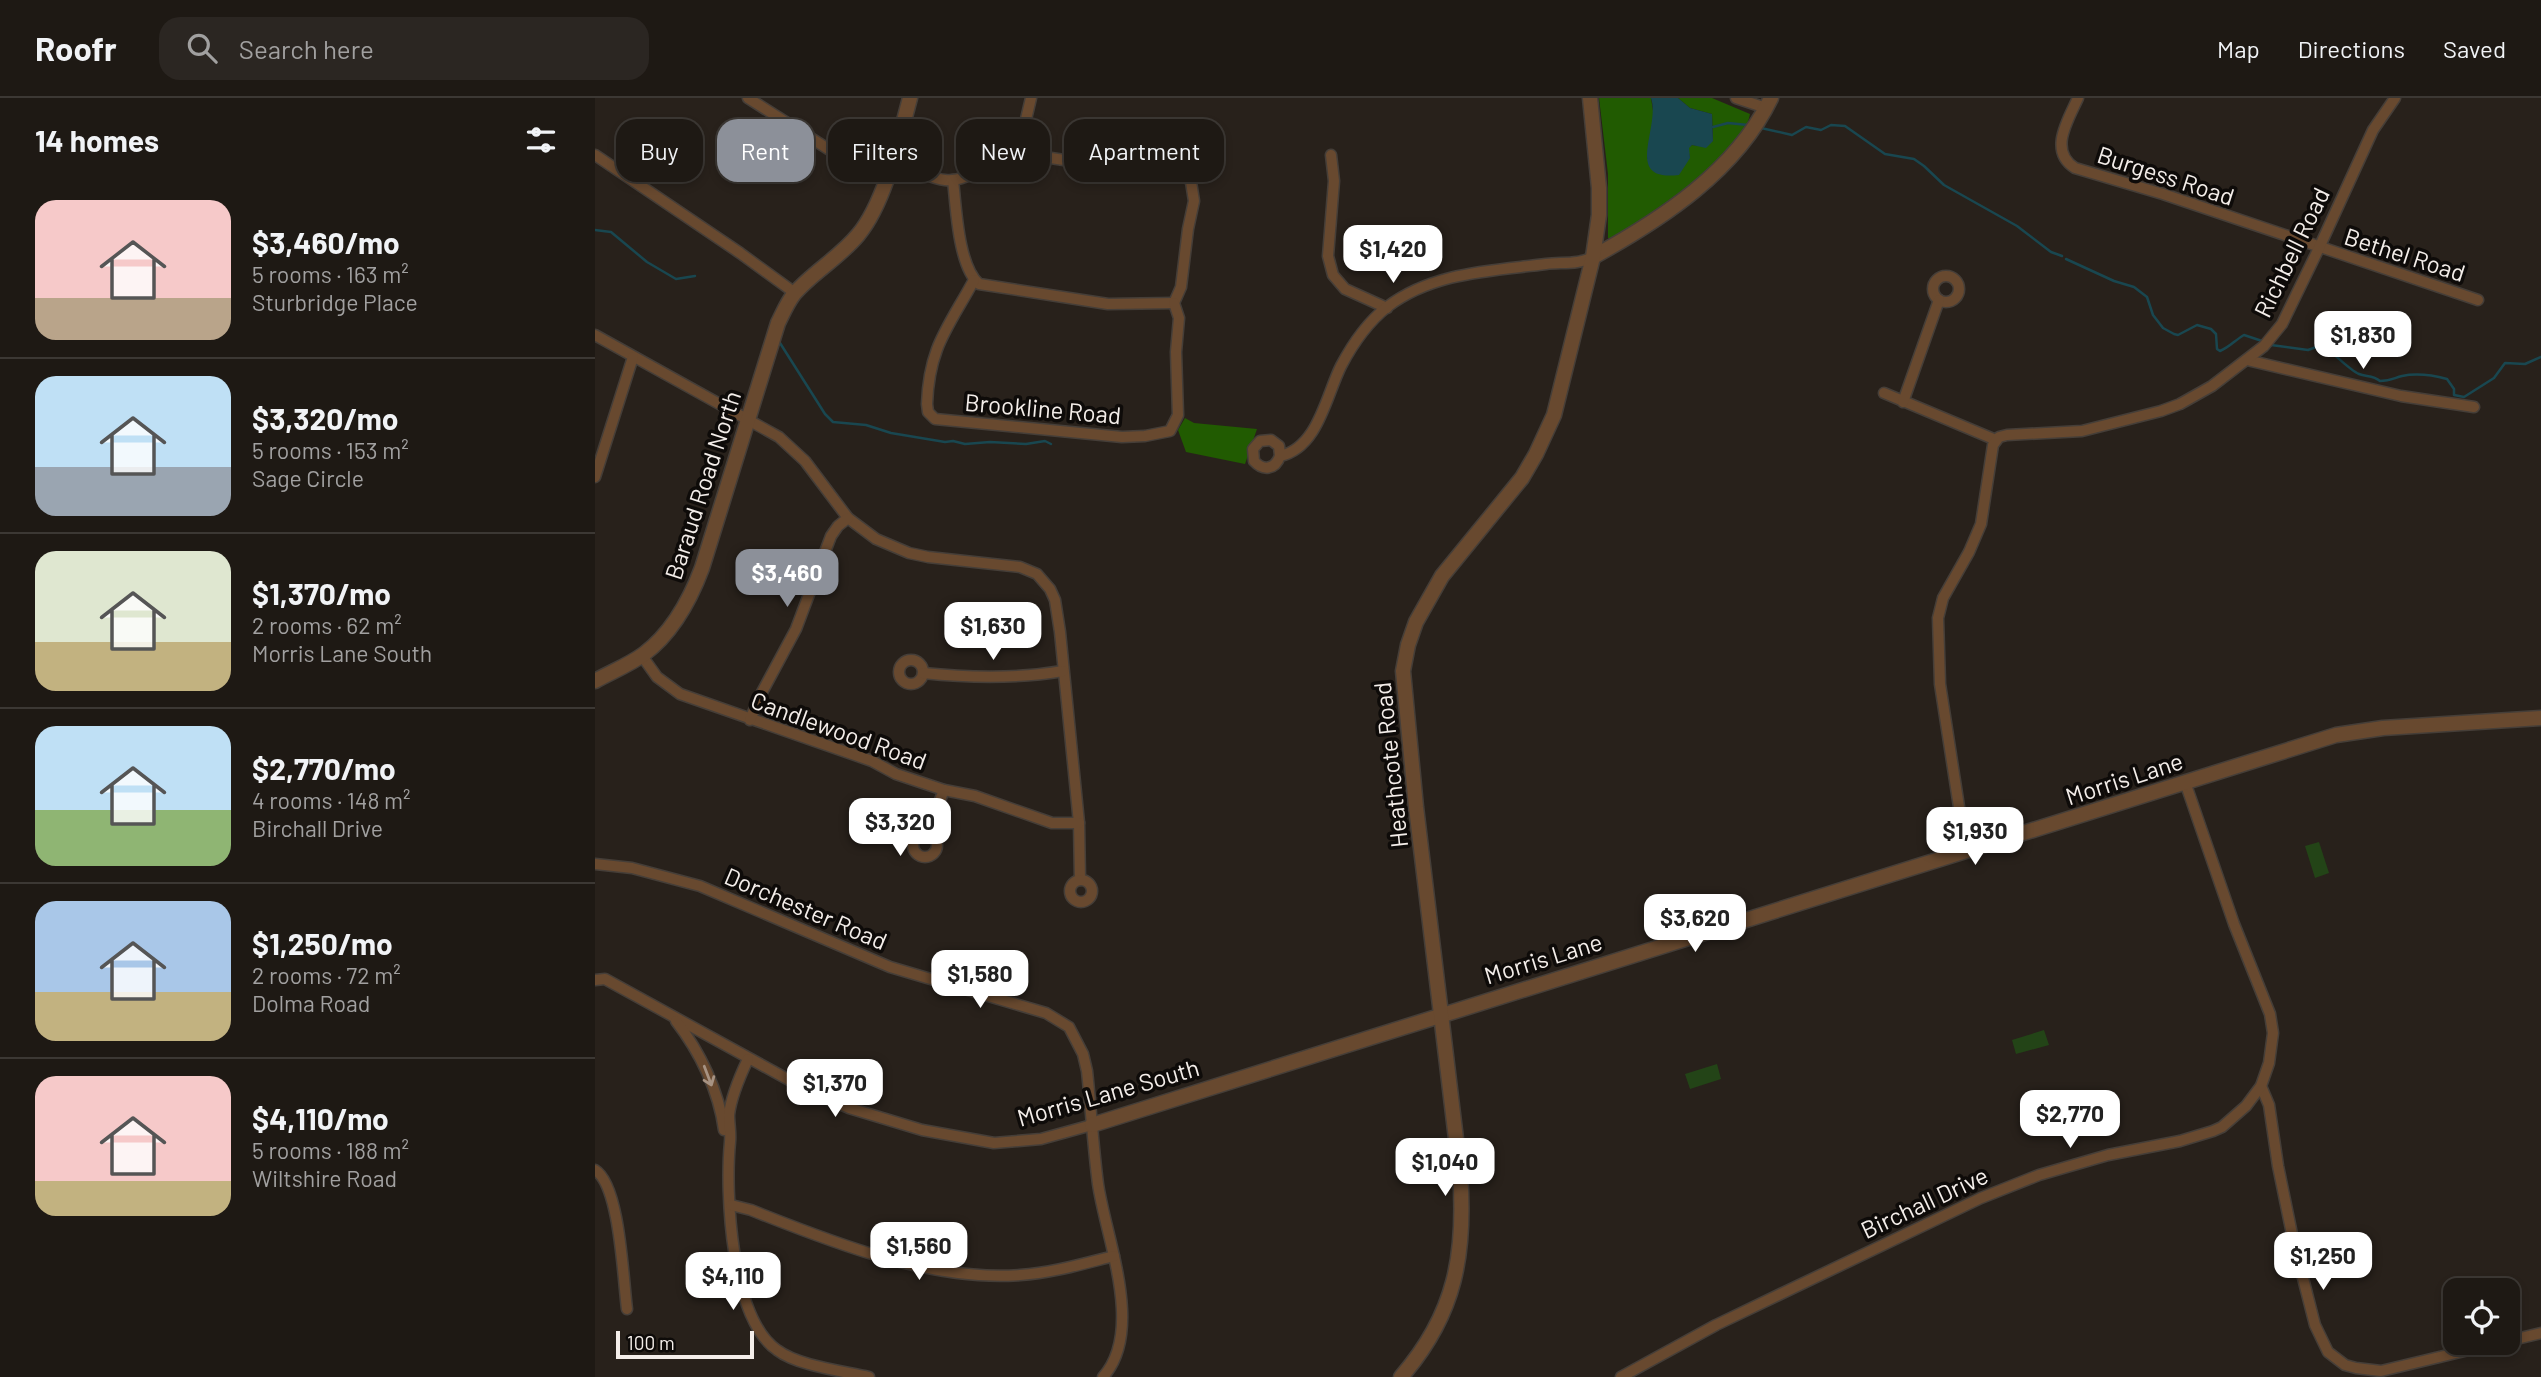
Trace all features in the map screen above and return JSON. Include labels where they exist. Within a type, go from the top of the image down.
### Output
[{"type":"street","points":[[748,98],[828,148]]},
{"type":"street","name":"Baraud Road North","points":[[904,119],[910,98]]},
{"type":"street","points":[[1026,119],[1031,98]]},
{"type":"street","name":"Heathcote Road","points":[[1401,1377],[1429,1337],[1453,1286],[1461,1250],[1462,1192],[1403,671],[1416,622],[1442,576],[1522,478],[1546,435],[1561,390],[1593,257],[1599,215],[1590,98]]},
{"type":"street","points":[[1280,456],[1290,454],[1304,443],[1351,349],[1387,308],[1434,282],[1454,276],[1555,263],[1583,263],[1634,233],[1696,190],[1736,151],[1762,114],[1736,98]]},
{"type":"street","name":"Burgess Road","points":[[2078,98],[2062,134],[2062,154],[2069,164],[2319,248]]},
{"type":"street","name":"Richbell Road","points":[[1996,440],[2007,435],[2082,431],[2161,411],[2213,386],[2268,342],[2282,324],[2373,130],[2395,98]]},
{"type":"street","points":[[595,155],[795,293]]},
{"type":"street","points":[[1331,155],[1334,181],[1328,256],[1333,275],[1345,289],[1387,308]]},
{"type":"street","points":[[953,180],[955,220],[974,281],[986,287],[1053,294],[1108,304],[1174,303],[1181,287],[1194,201],[1191,182],[1183,172],[1168,169],[1123,169],[1050,157]]},
{"type":"street","points":[[942,178],[956,179]]},
{"type":"street","name":"Baraud Road North","points":[[595,681],[642,656],[679,615],[698,579],[778,323],[795,293],[859,234],[874,208],[884,182]]},
{"type":"street","name":"Bethel Road","points":[[2319,248],[2478,300]]},
{"type":"street","name":"Brookline Road","points":[[974,281],[946,328],[933,357],[927,404],[928,412],[935,419],[1122,436],[1145,436],[1170,431],[1178,415],[1176,352],[1179,318],[1174,303]]},
{"type":"street","points":[[1903,402],[1939,300]]},
{"type":"street","points":[[595,335],[779,437],[796,451],[848,518],[876,539],[909,553],[1020,566],[1037,574],[1050,589],[1055,600],[1061,632],[1079,822],[1080,880]]},
{"type":"street","points":[[595,477],[633,357]]},
{"type":"street","points":[[2247,360],[2401,396],[2474,407]]},
{"type":"street","points":[[1884,393],[1996,440],[1990,452],[1986,501],[1980,524],[1969,552],[1943,598],[1938,618],[1940,684],[1966,852]]},
{"type":"street","points":[[750,719],[796,629],[831,536],[848,518]]},
{"type":"street","name":"Candlewood Road","points":[[642,656],[657,677],[680,694],[872,761],[896,774],[944,790],[975,796],[1052,823],[1079,822]]},
{"type":"street","points":[[923,673],[1010,678],[1063,671]]},
{"type":"street","name":"Morris Lane","points":[[1248,1075],[2353,731],[2541,718]]},
{"type":"street","name":"Birchall Drive","points":[[1621,1377],[1733,1317],[1981,1198],[2052,1171],[2108,1155],[2196,1137],[2222,1127],[2246,1106],[2261,1086],[2272,1046],[2270,1014],[2234,924],[2185,782]]},
{"type":"street","points":[[927,833],[944,790]]},
{"type":"street","name":"Dorchester Road","points":[[595,864],[632,868],[700,886],[890,967],[1055,1017],[1069,1027],[1083,1054],[1098,1185],[1114,1256],[1122,1314],[1121,1336],[1115,1363],[1103,1377]]},
{"type":"street","name":"Morris Lane South","points":[[595,980],[605,979],[811,1092],[849,1108],[922,1130],[971,1141],[994,1143],[1041,1139],[1248,1075]]},
{"type":"street","points":[[673,1017],[688,1036],[703,1065],[723,1118],[729,1150]]},
{"type":"street","points":[[748,1059],[729,1114],[727,1164],[731,1242],[741,1286],[758,1332],[784,1355],[869,1377]]},
{"type":"street","points":[[2261,1086],[2269,1105],[2293,1239],[2315,1325],[2328,1352],[2350,1367],[2381,1371],[2448,1355]]},
{"type":"street","points":[[595,1170],[603,1175],[613,1197],[627,1309]]},
{"type":"street","points":[[731,1205],[869,1253],[912,1265],[958,1272],[1017,1276],[1058,1271],[1114,1256]]},
{"type":"street","points":[[2520,1338],[2541,1333]]},
{"type":"green space","points":[[1599,98],[1651,98],[1654,117],[1647,159],[1690,158],[1688,148],[1692,145],[1698,146],[1713,141],[1712,114],[1690,108],[1678,98],[1712,98],[1750,114],[1744,130],[1713,165],[1615,238],[1608,238],[1608,174]]},
{"type":"green space","points":[[1185,418],[1194,423],[1257,429],[1245,464],[1186,452],[1178,430]]},
{"type":"green space","points":[[2319,842],[2329,873],[2315,878],[2305,846]]},
{"type":"green space","points":[[2044,1030],[2049,1045],[2016,1054],[2012,1040]]},
{"type":"green space","points":[[1717,1064],[1721,1079],[1690,1089],[1685,1074]]},
{"type":"water","points":[[1651,98],[1678,98],[1690,108],[1712,114],[1713,141],[1706,148],[1692,145],[1689,148],[1690,158],[1679,175],[1662,175],[1652,170],[1648,162],[1647,150],[1653,110]]},
{"type":"waterway","points":[[1713,127],[1728,123],[1748,125]]},
{"type":"waterway","points":[[1761,128],[1792,135],[1806,127],[1821,130],[1831,125],[1845,126],[1885,154],[1914,159],[1944,185],[2017,226],[2051,252],[2062,256]]},
{"type":"waterway","points":[[595,230],[611,232],[647,262],[676,279],[695,276]]},
{"type":"waterway","points":[[2066,259],[2134,287],[2147,297],[2153,315],[2163,328],[2174,334],[2178,335],[2197,325],[2211,329],[2216,334],[2217,349],[2220,351],[2244,335],[2265,342]]},
{"type":"waterway","points":[[780,343],[825,414],[833,422],[866,425],[891,433],[945,442],[1026,444],[1045,441],[1051,444]]},
{"type":"waterway","points":[[2271,345],[2308,350],[2322,345],[2359,374],[2380,381],[2413,375],[2447,379],[2454,389],[2454,395],[2464,397],[2494,378],[2505,363],[2525,364],[2541,357]]}]
